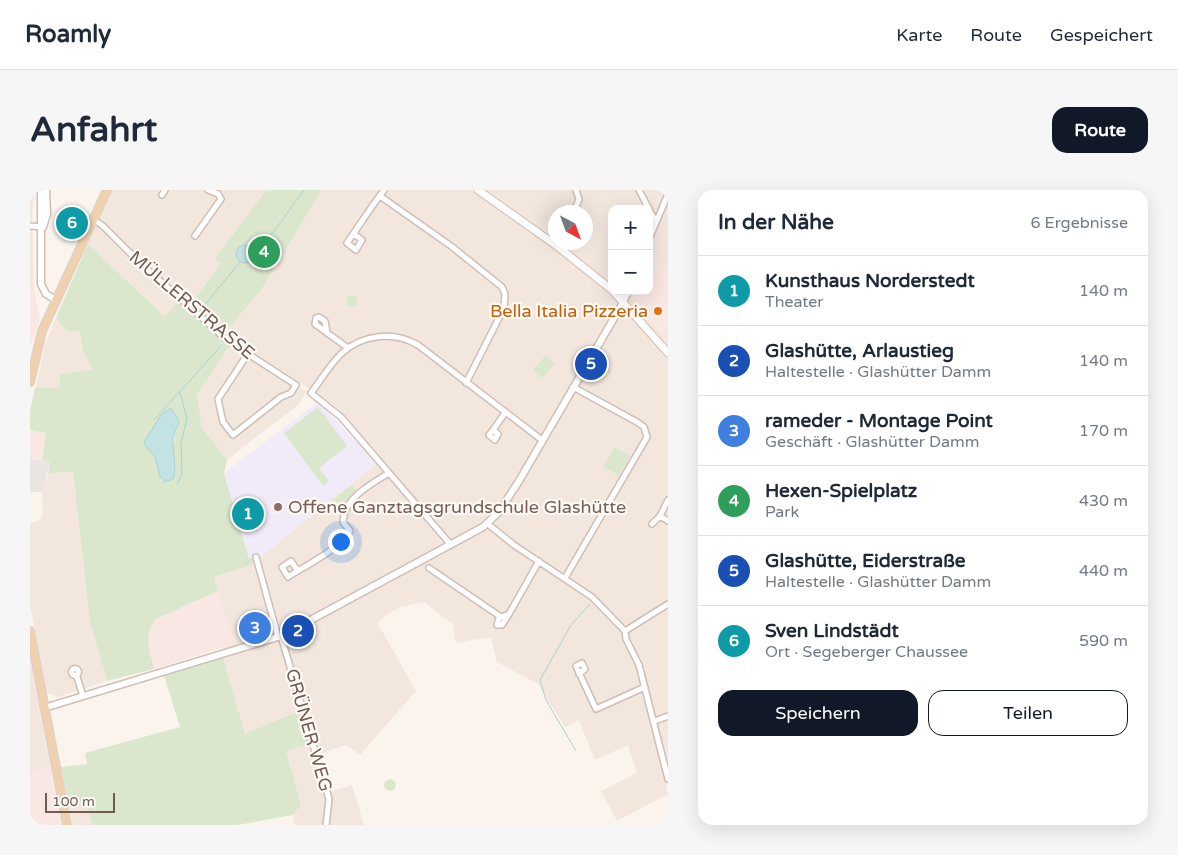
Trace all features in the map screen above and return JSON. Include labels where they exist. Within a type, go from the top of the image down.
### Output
[{"type":"main road","points":[[30,382],[39,342],[106,190]]},
{"type":"main road","points":[[478,190],[548,237]]},
{"type":"main road","points":[[565,250],[608,288]]},
{"type":"main road","points":[[623,297],[668,353]]},
{"type":"main road","points":[[30,631],[67,825]]},
{"type":"street","points":[[41,190],[43,227],[41,284],[46,294],[56,300]]},
{"type":"street","points":[[43,227],[47,214],[48,190]]},
{"type":"street","points":[[195,236],[222,199],[220,192],[208,190]]},
{"type":"street","points":[[354,234],[384,190]]},
{"type":"street","points":[[576,190],[579,199],[577,205]]},
{"type":"street","points":[[639,190],[647,205]]},
{"type":"street","points":[[653,229],[668,194]]},
{"type":"street","points":[[380,196],[451,246],[502,287],[505,294],[504,308],[466,382]]},
{"type":"street","points":[[653,216],[656,222]]},
{"type":"street","name":"MÜLLERSTRASSE","points":[[93,219],[103,226],[174,294],[247,355],[296,385],[291,393],[281,397],[233,435],[222,422],[218,399],[247,355]]},
{"type":"street","points":[[30,226],[43,227]]},
{"type":"street","points":[[44,708],[280,637],[488,524],[499,512],[573,388],[623,297]]},
{"type":"street","points":[[327,333],[348,348]]},
{"type":"street","points":[[451,545],[341,417],[311,393],[340,355],[348,348],[375,338],[402,337],[418,345],[542,440]]},
{"type":"street","points":[[565,578],[647,437],[644,427],[638,422],[573,388]]},
{"type":"street","points":[[492,430],[505,412]]},
{"type":"street","points":[[298,571],[346,536],[350,531],[343,522],[343,518],[351,501],[389,472]]},
{"type":"street","points":[[652,524],[660,516],[668,500]]},
{"type":"street","points":[[660,516],[668,521]]},
{"type":"street","points":[[488,524],[592,597],[625,631],[655,721],[668,779]]},
{"type":"street","name":"GRÜNER WEG","points":[[256,557],[329,799],[330,808],[326,825]]},
{"type":"street","points":[[509,614],[497,621],[498,626],[502,625],[509,614],[539,561]]},
{"type":"street","points":[[429,568],[501,617]]},
{"type":"street","points":[[625,631],[668,604]]},
{"type":"street","points":[[579,674],[596,709],[645,687]]},
{"type":"street","points":[[77,677],[83,696]]},
{"type":"street","points":[[655,721],[668,716]]},
{"type":"shaded area","points":[[30,190],[34,190],[32,214],[34,289],[30,289]]},
{"type":"shaded area","points":[[112,190],[266,190],[216,259],[221,263],[192,302],[185,308],[165,317],[88,244]]},
{"type":"shaded area","points":[[322,190],[668,190],[668,758],[661,762],[668,794],[617,821],[601,791],[637,773],[628,745],[595,760],[579,720],[565,727],[538,684],[497,662],[491,637],[456,643],[453,624],[424,602],[399,607],[377,622],[416,691],[360,755],[347,745],[318,754],[305,709],[245,734],[223,660],[222,648],[233,644],[214,577],[249,566],[377,463],[383,462],[335,406],[223,332],[261,290]]},
{"type":"shaded area","points":[[653,259],[668,268],[668,327],[661,334],[632,299],[634,295],[653,295]]},
{"type":"shaded area","points":[[30,289],[34,289],[40,319],[30,347]]},
{"type":"shaded area","points":[[56,318],[67,332],[80,331],[83,352],[93,370],[60,387],[36,388],[45,344]]},
{"type":"shaded area","points":[[230,345],[307,392],[298,405],[227,460],[202,428],[197,395]]},
{"type":"shaded area","name":"Offene Ganztagsgrundschule Glashütte","points":[[318,402],[377,463],[260,557],[249,559],[224,473]]},
{"type":"shaded area","points":[[30,430],[46,433],[42,460],[30,458]]},
{"type":"shaded area","points":[[30,458],[50,462],[42,492],[30,492]]},
{"type":"shaded area","points":[[73,472],[90,622],[107,681],[58,697],[47,693],[30,605],[30,523],[40,520],[43,513],[42,492],[44,479],[47,479],[48,473]]},
{"type":"shaded area","points":[[218,591],[234,644],[154,669],[148,646],[151,625],[156,619]]},
{"type":"shaded area","points":[[30,660],[50,766],[30,772]]},
{"type":"shaded area","points":[[310,744],[327,800],[325,825],[294,825],[293,815],[301,805],[286,751]]},
{"type":"shaded area","points":[[50,766],[61,825],[30,825],[30,772]]},
{"type":"shaded area","points":[[352,785],[364,825],[327,825],[331,808],[329,792]]},
{"type":"shaded area","points":[[86,802],[92,825],[73,825],[69,807]]},
{"type":"green space","points":[[266,190],[322,190],[261,290],[219,339],[230,345],[197,395],[202,428],[227,460],[224,473],[249,559],[260,557],[249,566],[214,577],[218,591],[156,619],[152,625],[149,637],[149,650],[154,669],[107,681],[90,622],[73,472],[48,473],[50,462],[42,460],[46,433],[30,430],[30,411],[35,388],[60,387],[60,374],[93,370],[83,352],[80,331],[67,332],[56,318],[88,244],[165,317],[178,302],[198,319],[204,313],[192,302],[221,263],[215,259]],"holes":[[[167,412],[179,421],[167,482],[161,481],[155,457],[144,444],[162,414]]]},
{"type":"green space","points":[[350,295],[354,295],[358,301],[354,307],[350,307],[346,303],[346,299]]},
{"type":"green space","points":[[546,355],[555,363],[542,378],[533,370]]},
{"type":"green space","points":[[318,407],[347,446],[319,468],[329,481],[323,486],[284,433]]},
{"type":"green space","points":[[614,447],[630,456],[619,475],[603,467]]},
{"type":"green space","points":[[352,485],[357,492],[343,509],[334,499]]},
{"type":"green space","points":[[223,658],[245,734],[301,710],[310,744],[286,751],[301,805],[293,815],[238,825],[92,825],[86,803],[69,807],[61,767],[87,764],[85,753],[180,727],[164,676]]},
{"type":"green space","points":[[388,779],[392,779],[396,785],[392,791],[388,791],[384,787],[384,783]]},
{"type":"water","points":[[245,245],[253,250],[254,254],[249,262],[245,263],[237,258],[236,254],[241,246]]},
{"type":"water","points":[[171,408],[179,421],[173,440],[175,471],[173,479],[164,482],[160,477],[155,457],[144,444],[162,414]]},
{"type":"waterway","points":[[253,249],[272,234],[304,190]]},
{"type":"waterway","points":[[224,331],[200,311],[240,262]]},
{"type":"waterway","points":[[154,420],[222,345]]},
{"type":"waterway","points":[[177,484],[182,474],[181,442],[187,419],[180,392]]},
{"type":"waterway","points":[[576,751],[546,700],[540,680],[571,625],[590,604]]},
{"type":"place","name":"Sven Lindstädt","points":[[72,223]]},
{"type":"place","name":"Hexen-Spielplatz","points":[[264,252]]},
{"type":"place","name":"Bella Italia Pizzeria","points":[[658,311]]},
{"type":"place","name":"Glashütte, Eiderstraße","points":[[591,364]]},
{"type":"place","name":"Offene Ganztagsgrundschule Glashütte","points":[[278,507]]},
{"type":"place","name":"Kunsthaus Norderstedt","points":[[248,514]]},
{"type":"place","name":"rameder - Montage Point","points":[[255,628]]},
{"type":"place","name":"Glashütte, Arlaustieg","points":[[298,631]]}]
